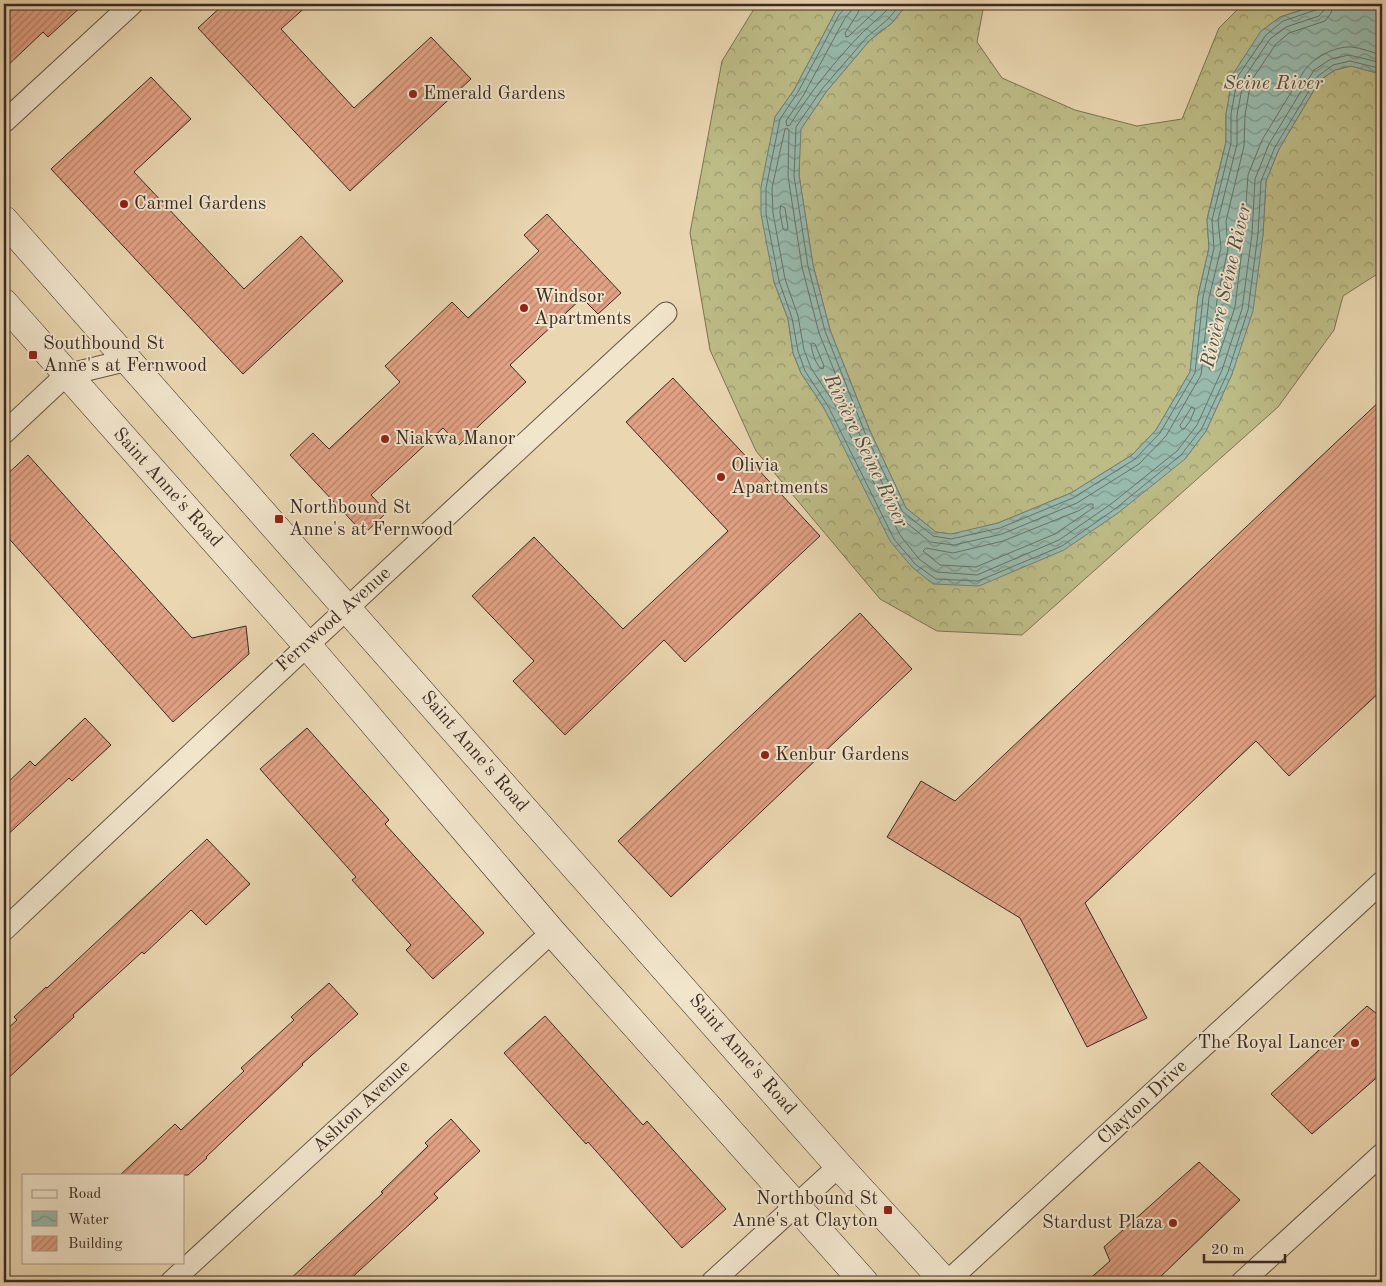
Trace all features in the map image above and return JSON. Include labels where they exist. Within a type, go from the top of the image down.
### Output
[{"type":"main road","name":"Saint Anne's Road","points":[[4,220],[839,1166],[946,1282]]},
{"type":"main road","name":"Saint Anne's Road","points":[[4,303],[307,644],[552,932],[864,1282]]},
{"type":"street","points":[[4,122],[132,4]]},
{"type":"street","name":"Fernwood Avenue","points":[[4,930],[307,644],[348,609],[666,313]]},
{"type":"street","points":[[4,433],[66,375],[128,360]]},
{"type":"street","name":"Clayton Drive","points":[[946,1282],[1382,882]]},
{"type":"street","name":"Ashton Avenue","points":[[171,1282],[552,932]]},
{"type":"street","points":[[1242,1282],[1382,1154]]},
{"type":"street","points":[[712,1282],[795,1204],[839,1166]]},
{"type":"green space","points":[[757,4],[843,4],[836,11],[794,90],[775,117],[774,282],[788,319],[793,353],[801,373],[824,408],[912,567],[1185,459],[1206,431],[1232,374],[1263,235],[1266,181],[1279,149],[1320,80],[1335,70],[1351,66],[1377,73],[1382,77],[1382,271],[1343,296],[1334,330],[1278,407],[1022,635],[937,631],[880,599],[756,451],[710,350],[690,233],[722,61]]},
{"type":"green space","points":[[907,4],[984,4],[977,42],[1002,78],[1075,110],[1137,126],[1182,119],[1219,28],[1239,8],[1247,4],[1319,4],[1280,17],[1262,31],[1234,74],[1226,114],[1226,142],[1207,219],[1209,248],[1198,296],[1190,372],[1156,430],[1132,455],[1071,493],[998,523],[951,535],[936,532],[906,508],[870,431],[830,330],[813,265],[799,175],[800,130],[826,92],[870,40],[892,23]]},
{"type":"water","name":"Seine River","points":[[843,4],[907,4],[892,23],[870,40],[826,92],[801,129],[799,175],[813,265],[830,330],[870,431],[906,508],[936,532],[951,534],[998,523],[1071,493],[1132,455],[1156,430],[1190,372],[1198,296],[1209,248],[1207,220],[1226,142],[1226,114],[1233,74],[1261,31],[1280,17],[1321,4],[1382,4],[1382,77],[1377,73],[1351,66],[1335,70],[1320,80],[1279,149],[1266,181],[1263,235],[1253,311],[1232,374],[1206,431],[1185,459],[1118,513],[1064,550],[979,586],[933,584],[912,567],[890,541],[824,408],[801,373],[793,353],[788,319],[774,282],[761,214],[761,187],[775,117],[794,90],[836,11]]},
{"type":"building","points":[[4,4],[84,4],[48,37],[43,32],[4,69]]},
{"type":"building","name":"Emerald Gardens","points":[[224,4],[309,4],[281,29],[354,108],[431,37],[471,79],[350,191],[198,28]]},
{"type":"building","name":"Carmel Gardens","points":[[151,77],[191,119],[134,172],[244,289],[301,236],[343,281],[243,374],[51,169]]},
{"type":"building","points":[[547,214],[621,293],[598,314],[582,298],[510,365],[526,382],[459,445],[443,428],[371,495],[387,512],[364,534],[290,455],[313,433],[329,449],[400,382],[385,366],[452,302],[468,318],[539,251],[524,235]]},
{"type":"building","points":[[673,378],[820,536],[685,662],[664,640],[565,735],[513,681],[534,661],[472,596],[534,537],[623,629],[728,531],[626,422]]},
{"type":"building","points":[[1382,399],[1382,690],[1289,776],[1256,741],[1085,903],[1147,1018],[1087,1047],[1020,918],[887,837],[921,781],[955,801]]},
{"type":"building","points":[[28,455],[192,638],[246,626],[249,654],[173,722],[4,533],[4,477]]},
{"type":"building","name":"Kenbur Gardens","points":[[860,613],[912,669],[671,897],[618,841]]},
{"type":"building","points":[[85,718],[111,745],[72,781],[69,778],[4,838],[4,786],[30,761],[35,766]]},
{"type":"building","points":[[307,728],[389,820],[385,824],[484,933],[433,979],[406,950],[411,945],[352,880],[356,877],[260,769]]},
{"type":"building","points":[[207,839],[250,884],[206,925],[191,910],[144,954],[142,952],[73,1015],[74,1017],[4,1082],[4,1032],[17,1020],[14,1017]]},
{"type":"building","points":[[329,983],[358,1014],[302,1064],[188,1175],[121,1174],[175,1124],[181,1130],[244,1071],[241,1068],[294,1020],[291,1017]]},
{"type":"building","name":"The Royal Lancer","points":[[1367,1006],[1382,1018],[1382,1073],[1312,1134],[1271,1094]]},
{"type":"building","points":[[545,1016],[643,1125],[647,1121],[726,1209],[682,1248],[588,1142],[586,1144],[504,1053]]},
{"type":"building","points":[[451,1119],[480,1151],[434,1194],[438,1198],[347,1282],[287,1282],[383,1193],[381,1192],[428,1146],[425,1143]]},
{"type":"building","name":"Stardust Plaza","points":[[1199,1162],[1240,1200],[1155,1282],[1086,1282],[1110,1261],[1104,1247]]},
{"type":"place","name":"Emerald Gardens","points":[[413,94]]},
{"type":"place","name":"Carmel Gardens","points":[[124,204]]},
{"type":"place","name":"Windsor Apartments","points":[[524,308]]},
{"type":"place","name":"Southbound St Anne's at Fernwood","points":[[33,355]]},
{"type":"place","name":"Niakwa Manor","points":[[385,439]]},
{"type":"place","name":"Olivia Apartments","points":[[721,477]]},
{"type":"place","name":"Northbound St Anne's at Fernwood","points":[[279,519]]},
{"type":"place","name":"Kenbur Gardens","points":[[765,755]]},
{"type":"place","name":"The Royal Lancer","points":[[1355,1043]]},
{"type":"place","name":"Northbound St Anne's at Clayton","points":[[888,1210]]},
{"type":"place","name":"Stardust Plaza","points":[[1173,1223]]},
{"type":"water label","name":"Rivière Seine River","points":[[1227,286]]},
{"type":"water label","name":"Rivière Seine River","points":[[865,451]]}]
